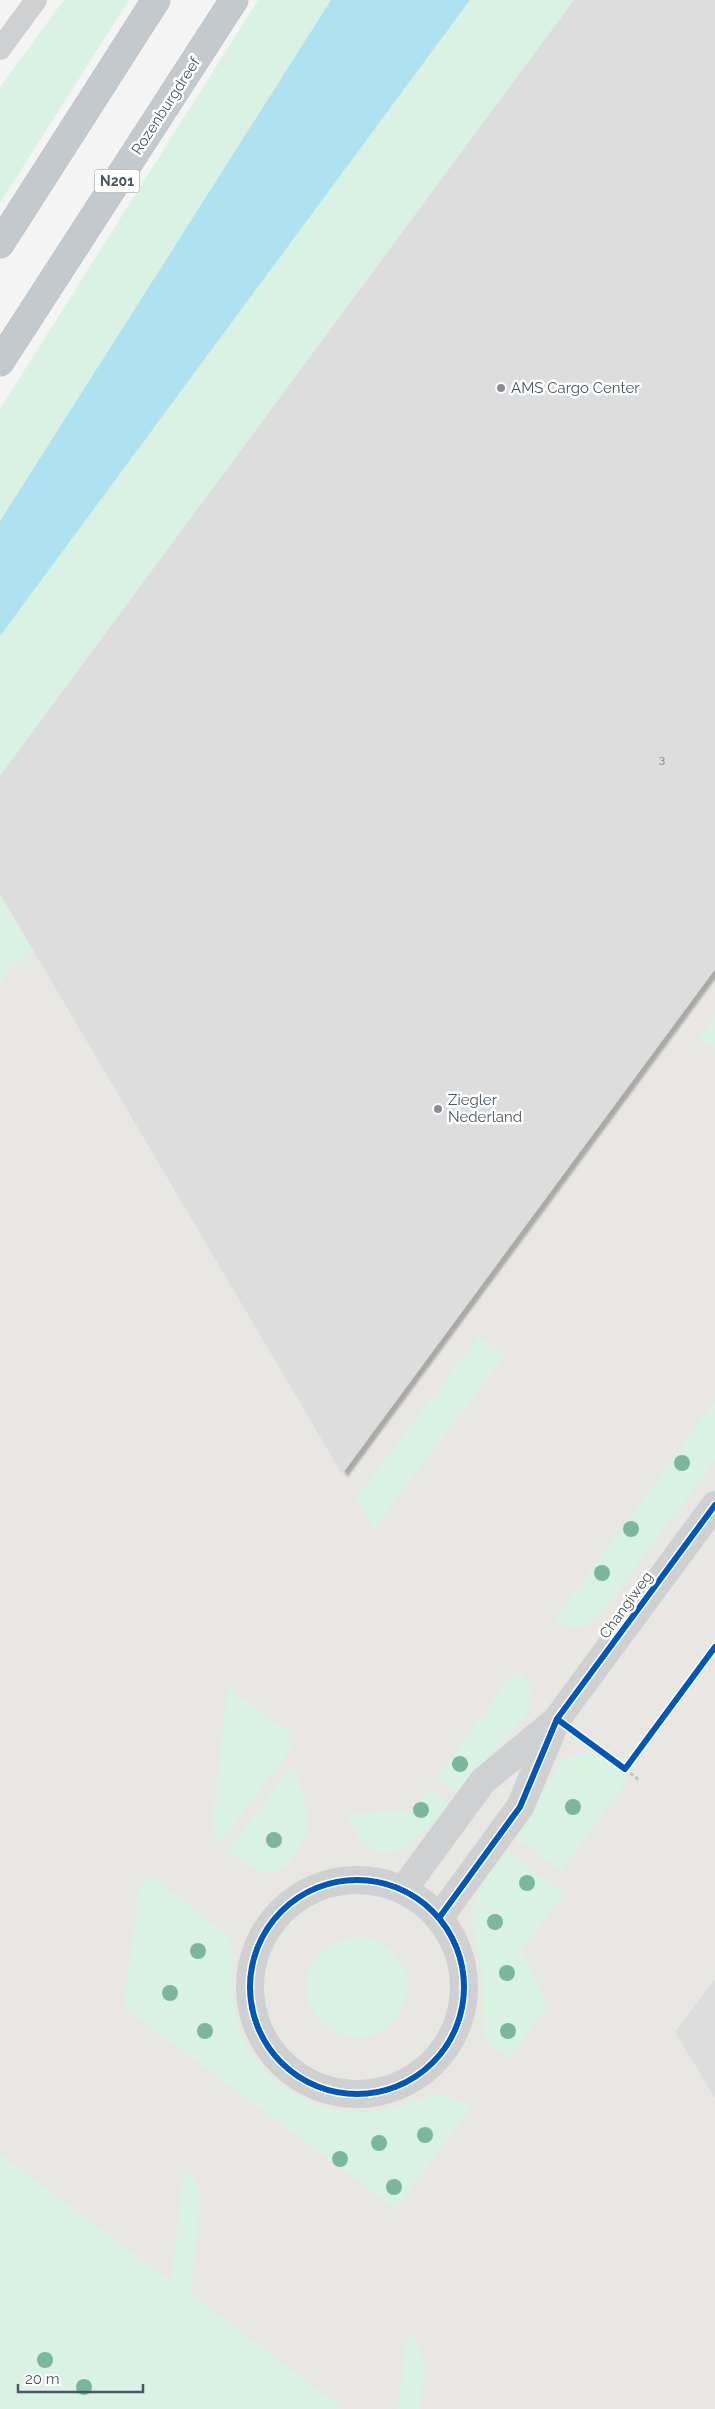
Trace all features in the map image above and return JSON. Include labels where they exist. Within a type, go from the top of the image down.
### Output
[{"type":"highway","points":[[0,244],[156,0]]},
{"type":"highway","name":"Rozenburgdreef","points":[[0,362],[234,0]]},
{"type":"street","name":"Changiweg","points":[[403,1890],[483,1781],[557,1719],[715,1505]]},
{"type":"street","name":"Changiweg","points":[[438,1918],[520,1807],[557,1719]]},
{"type":"street","points":[[349,1880],[375,1881],[403,1890],[422,1901],[438,1918],[454,1941],[462,1966],[464,1992],[460,2017],[450,2041],[434,2062],[414,2078],[391,2089],[365,2094],[332,2091],[315,2086],[292,2074],[269,2048],[260,2033],[252,2008],[250,1983],[254,1957],[264,1933],[280,1912],[300,1896],[323,1885],[349,1880]]},
{"type":"lane","points":[[0,49],[36,0]]},
{"type":"path","points":[[624,1769],[629,1763]]},
{"type":"path","points":[[617,1764],[639,1780]]},
{"type":"shaded area","points":[[470,0],[715,0],[715,2409],[303,2409],[0,2185],[0,636]]},
{"type":"green space","points":[[64,0],[129,0],[0,203],[0,87]]},
{"type":"green space","points":[[258,0],[331,0],[0,521],[0,409]]},
{"type":"green space","points":[[470,0],[574,0],[0,776],[0,636]]},
{"type":"green space","points":[[0,894],[33,950],[14,965],[0,984]]},
{"type":"green space","points":[[715,1016],[715,1050],[699,1038]]},
{"type":"green space","points":[[479,1336],[505,1356],[374,1529],[356,1498]]},
{"type":"green space","points":[[715,1401],[715,1460],[601,1614],[590,1623],[578,1627],[566,1626],[554,1620]]},
{"type":"green space","points":[[515,1671],[522,1675],[530,1688],[529,1711],[458,1794],[436,1778]]},
{"type":"green space","points":[[228,1688],[288,1732],[291,1749],[219,1844],[215,1839],[212,1824]]},
{"type":"green space","points":[[581,1752],[598,1755],[629,1778],[561,1871],[515,1837],[559,1765],[569,1756]]},
{"type":"green space","points":[[294,1763],[306,1810],[307,1829],[305,1836],[298,1851],[288,1864],[280,1870],[272,1872],[263,1871],[228,1851]]},
{"type":"green space","points":[[429,1789],[449,1804],[422,1833],[400,1849],[388,1853],[376,1851],[364,1844],[356,1834],[347,1814],[413,1810]]},
{"type":"green space","points":[[505,1850],[564,1894],[522,1950],[547,2006],[509,2058],[490,2045],[483,2034],[482,1973],[470,1914],[483,1881]]},
{"type":"green space","points":[[149,1878],[158,1881],[228,1936],[232,1954],[234,2003],[241,2031],[253,2056],[280,2085],[314,2104],[351,2112],[371,2112],[390,2109],[439,2095],[449,2096],[471,2108],[396,2209],[124,2008],[139,1886]]},
{"type":"green space","points":[[357,1937],[376,1941],[392,1952],[403,1968],[407,1987],[403,2006],[392,2022],[376,2033],[357,2037],[338,2033],[322,2022],[311,2006],[307,1987],[311,1968],[322,1952],[338,1941]]},
{"type":"green space","points":[[0,2154],[171,2281],[184,2170],[194,2178],[201,2194],[190,2294],[343,2409],[0,2409]]},
{"type":"green space","points":[[407,2337],[414,2338],[425,2364],[420,2409],[398,2409]]},
{"type":"water","points":[[331,0],[470,0],[0,636],[0,521]]},
{"type":"building","name":"AMS Cargo Center","points":[[574,0],[715,0],[715,969],[342,1474],[0,894],[0,776]]},
{"type":"building","points":[[715,1979],[715,2098],[675,2032]]},
{"type":"cycle path","points":[[439,1918],[520,1807],[557,1719],[715,1505]]},
{"type":"cycle path","points":[[557,1719],[625,1769],[715,1647]]},
{"type":"cycle path","points":[[347,1880],[367,1880],[398,1888],[416,1898],[433,1911],[446,1928],[456,1946],[462,1966],[464,1987],[462,2008],[456,2028],[446,2046],[433,2063],[416,2076],[398,2086],[367,2094],[347,2094],[316,2086],[289,2070],[274,2055],[258,2028],[250,1997],[250,1977],[258,1946],[274,1919],[289,1904],[316,1888],[347,1880]]},
{"type":"place","name":"AMS Cargo Center","points":[[501,388]]},
{"type":"place","name":"Ziegler Nederland","points":[[438,1109]]}]
